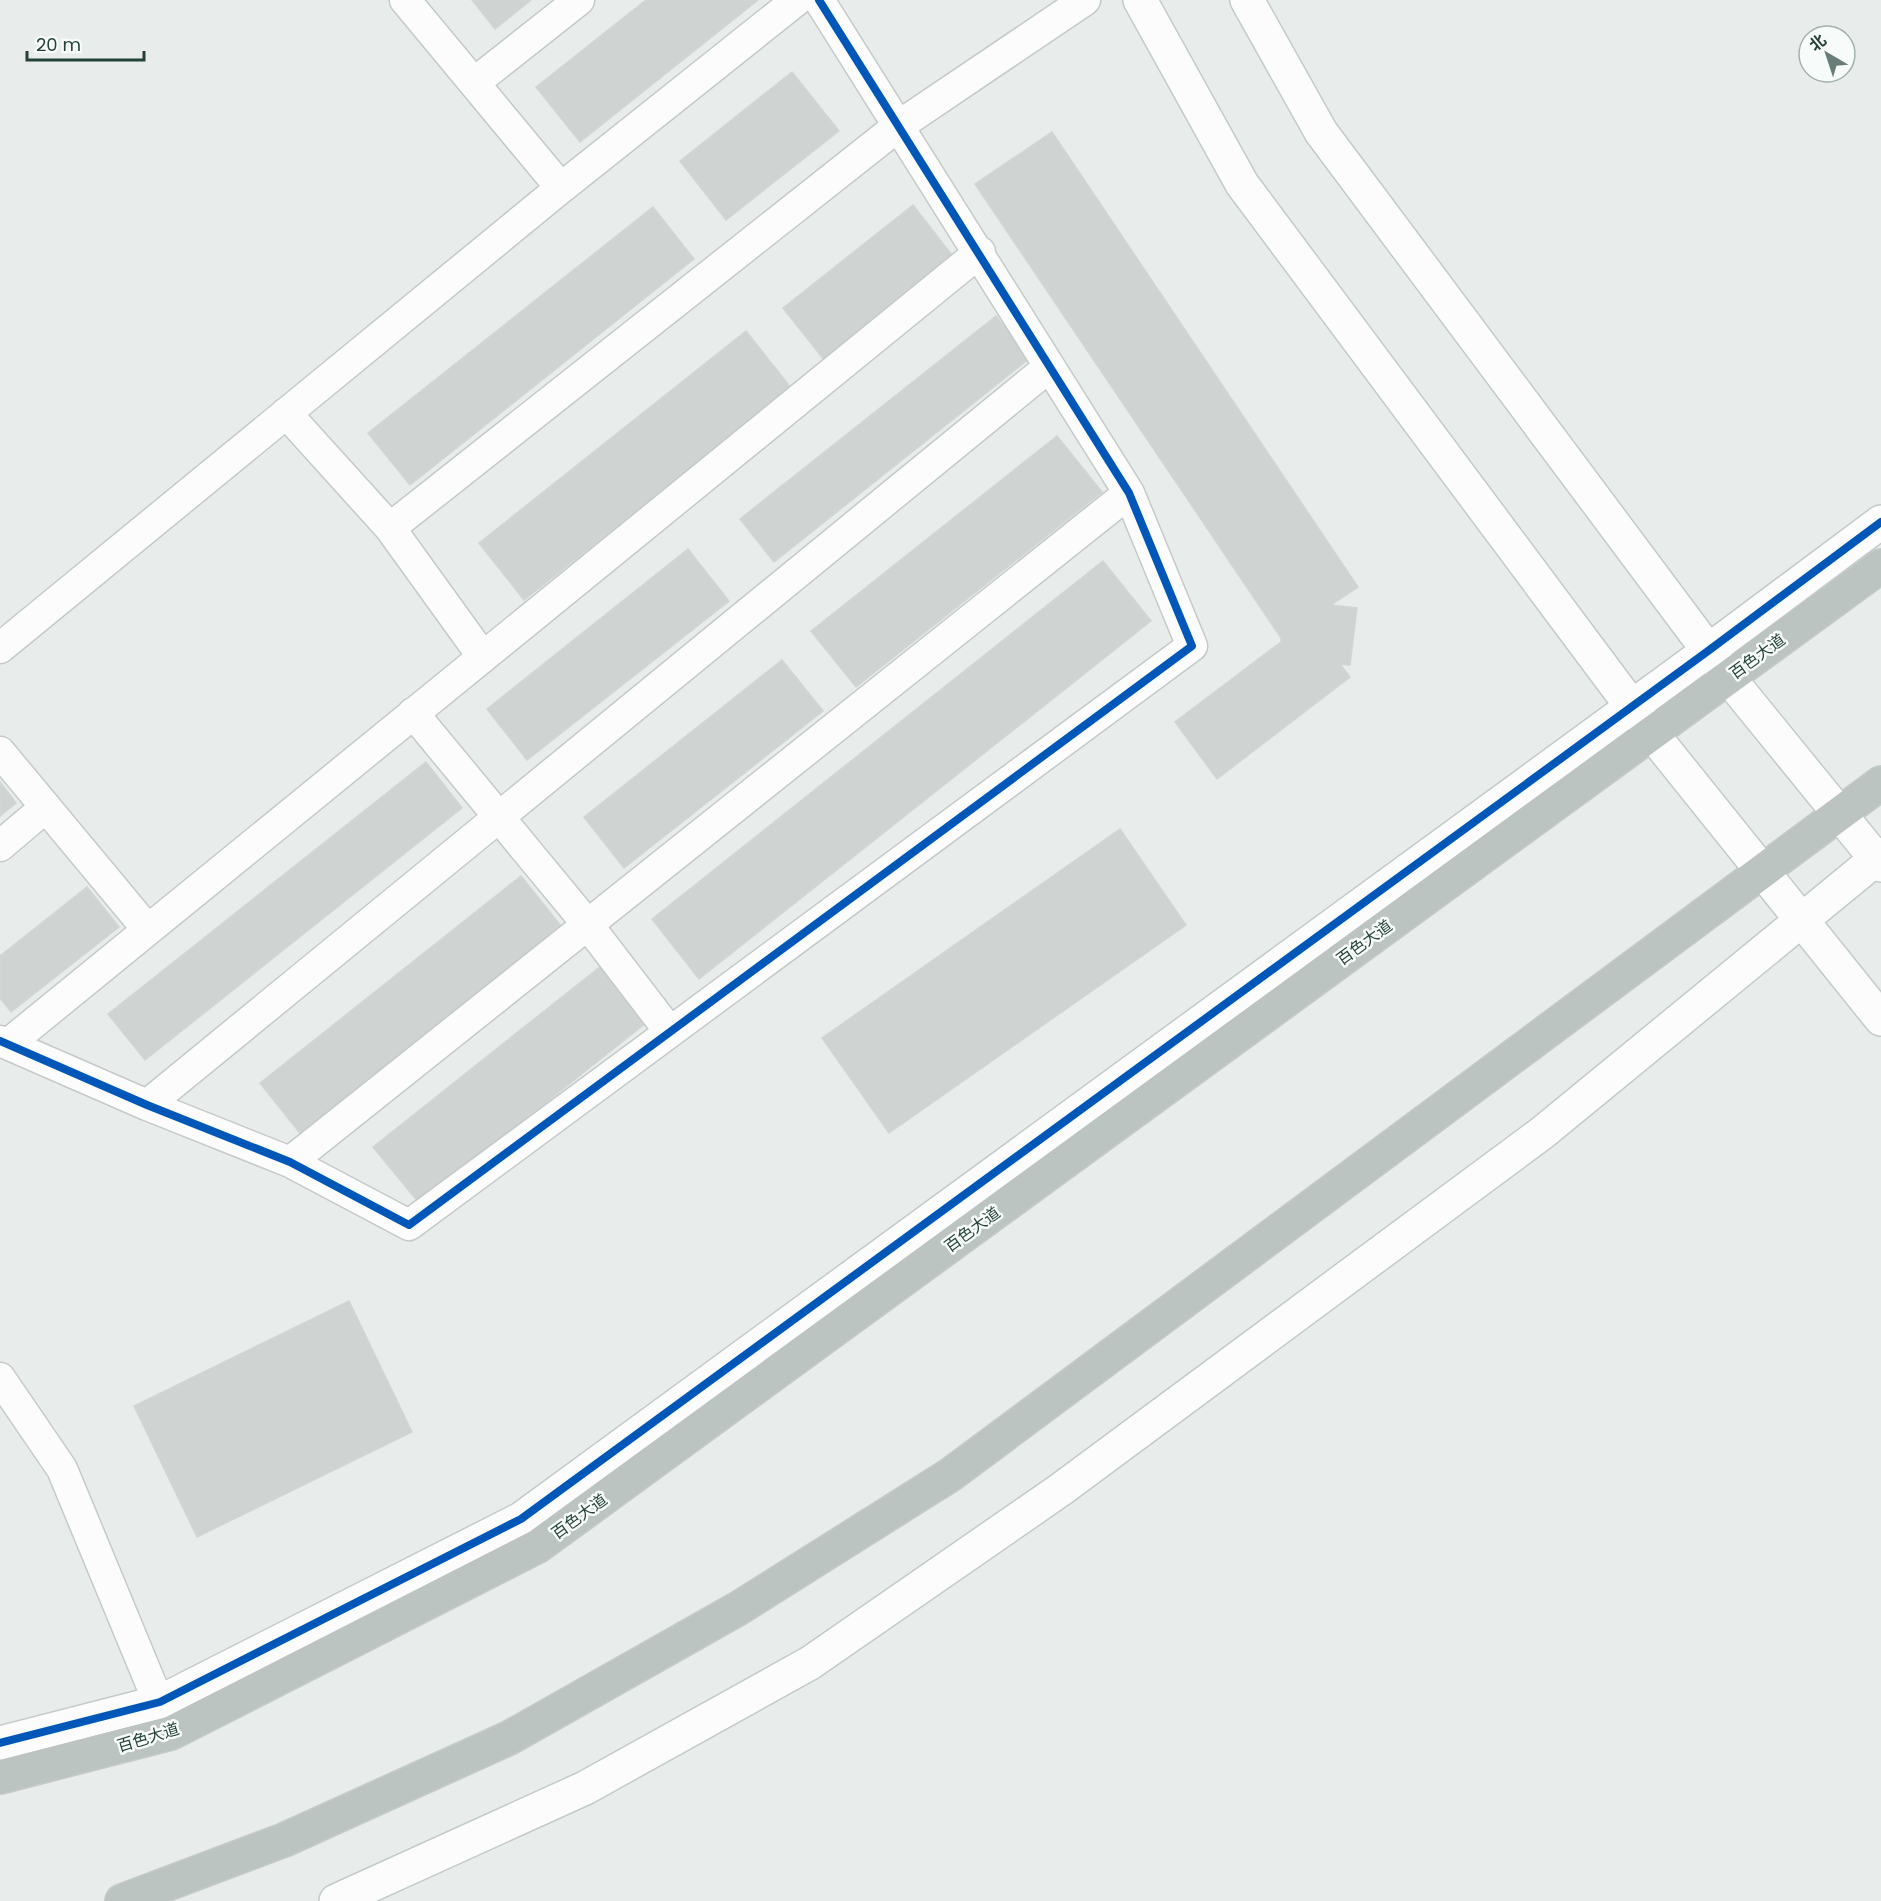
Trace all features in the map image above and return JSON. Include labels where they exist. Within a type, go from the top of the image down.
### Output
[{"type":"highway","name":"百色大道","points":[[0,1777],[171,1733],[538,1546],[1881,566]]},
{"type":"highway","points":[[122,1901],[284,1840],[508,1738],[749,1602],[950,1475],[1881,783]]},
{"type":"street","points":[[405,0],[561,188]]},
{"type":"street","points":[[474,83],[579,0]]},
{"type":"street","points":[[0,648],[561,188],[797,0]]},
{"type":"street","points":[[819,0],[897,128],[980,252],[1129,493],[1192,646],[409,1225],[290,1162],[147,1105],[4,1042],[148,930],[980,252]]},
{"type":"street","points":[[390,528],[897,128],[1085,0]]},
{"type":"street","points":[[1140,0],[1242,184],[1651,732],[1881,1019]]},
{"type":"street","points":[[336,1901],[585,1788],[810,1663],[1060,1490],[1542,1133],[1801,918],[1879,859],[1839,814],[1708,651],[1321,132],[1248,0]]},
{"type":"street","points":[[147,1105],[1049,367]]},
{"type":"street","points":[[286,413],[390,528],[483,657]]},
{"type":"street","points":[[290,1162],[1129,493]]},
{"type":"street","points":[[0,1743],[160,1702],[521,1519],[1632,707],[1881,522]]},
{"type":"street","points":[[413,713],[588,925],[670,1032]]},
{"type":"street","points":[[0,752],[148,930]]},
{"type":"street","points":[[0,846],[46,807]]},
{"type":"street","points":[[0,1378],[12,1416],[62,1469],[171,1733]]},
{"type":"building","points":[[472,0],[531,0],[495,29]]},
{"type":"building","points":[[646,0],[758,0],[580,142],[536,87]]},
{"type":"building","points":[[792,72],[839,131],[726,220],[680,161]]},
{"type":"building","points":[[1052,132],[1358,587],[1331,605],[1357,608],[1350,665],[1340,664],[1350,677],[1217,779],[1175,722],[1281,642],[1281,638],[975,184]]},
{"type":"building","points":[[913,205],[955,259],[825,361],[783,308]]},
{"type":"building","points":[[653,207],[694,259],[410,485],[368,433]]},
{"type":"building","points":[[996,316],[1030,358],[774,562],[740,519]]},
{"type":"building","points":[[746,331],[791,388],[524,600],[479,543]]},
{"type":"building","points":[[1057,436],[1102,492],[856,687],[811,631]]},
{"type":"building","points":[[688,549],[729,601],[527,760],[487,709]]},
{"type":"building","points":[[1103,561],[1151,621],[699,979],[652,919]]},
{"type":"building","points":[[782,660],[823,711],[624,868],[584,817]]},
{"type":"building","points":[[426,762],[462,808],[145,1060],[108,1014]]},
{"type":"building","points":[[0,782],[16,803],[0,816]]},
{"type":"building","points":[[1120,829],[1186,925],[889,1133],[822,1038]]},
{"type":"building","points":[[521,876],[564,930],[303,1137],[260,1083]]},
{"type":"building","points":[[87,887],[119,927],[11,1012],[0,998],[0,956]]},
{"type":"building","points":[[601,966],[646,1023],[419,1203],[373,1147]]},
{"type":"building","points":[[349,1301],[412,1432],[197,1537],[134,1406]]},
{"type":"cycle path","points":[[0,1041],[147,1105],[290,1162],[409,1225],[1192,646],[1129,493],[819,0]]},
{"type":"cycle path","points":[[0,1743],[160,1702],[521,1519],[1881,522]]}]
